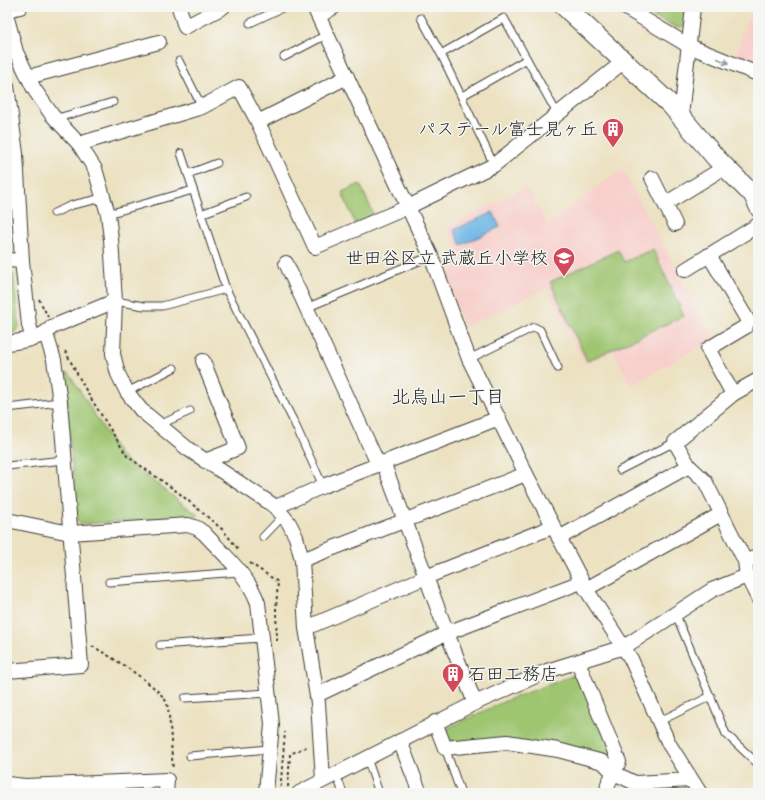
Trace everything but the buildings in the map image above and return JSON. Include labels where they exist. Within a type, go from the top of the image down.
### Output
[{"type":"street","points":[[7,10],[20,7]]},
{"type":"street","points":[[179,7],[184,27],[223,7]]},
{"type":"street","points":[[334,7],[316,12],[328,34],[431,256],[470,359],[583,586],[631,658],[670,744],[700,793]]},
{"type":"street","points":[[565,7],[681,116],[725,167],[753,191],[758,210]]},
{"type":"street","points":[[624,7],[689,46],[758,74]]},
{"type":"street","points":[[681,116],[693,7]]},
{"type":"street","points":[[7,18],[8,33],[34,89],[57,121],[79,144],[95,169],[108,214],[115,301],[113,354],[118,374],[127,392],[141,410],[188,449],[280,511],[296,537],[302,560],[306,628],[317,695],[320,741],[316,786]]},
{"type":"street","points":[[28,77],[92,55],[159,42]]},
{"type":"street","points":[[79,144],[202,107],[240,87],[258,122],[314,247],[408,207],[494,165],[623,62]]},
{"type":"street","points":[[258,122],[347,77]]},
{"type":"street","points":[[7,86],[16,154],[12,180],[29,325],[40,336],[54,360],[60,402],[81,665],[7,671]]},
{"type":"street","points":[[665,204],[725,167]]},
{"type":"street","points":[[652,178],[675,224]]},
{"type":"street","points":[[685,270],[758,225]]},
{"type":"street","points":[[709,255],[748,321],[745,327],[708,349],[732,394]]},
{"type":"street","points":[[7,260],[22,261]]},
{"type":"street","points":[[286,263],[306,308],[381,463],[475,703]]},
{"type":"street","points":[[7,343],[40,336],[52,326],[115,301]]},
{"type":"street","points":[[203,361],[238,448],[205,461]]},
{"type":"street","points":[[758,380],[732,394],[675,442],[689,466],[705,481],[721,514],[751,559],[747,576],[758,598]]},
{"type":"street","points":[[280,511],[323,486],[499,418]]},
{"type":"street","points":[[306,628],[426,577],[556,533],[689,466]]},
{"type":"street","points":[[302,560],[526,474]]},
{"type":"street","points":[[317,695],[447,633],[583,586],[721,514]]},
{"type":"street","points":[[7,520],[70,533],[188,525],[197,528],[204,533],[239,572],[253,591],[258,603],[272,724],[266,793]]},
{"type":"street","points":[[299,793],[316,786],[366,758],[475,703],[547,671],[624,647],[676,615],[712,590],[747,576]]},
{"type":"street","points":[[578,662],[619,762],[608,784],[608,793]]},
{"type":"street","points":[[435,722],[444,748],[507,742],[558,750],[603,762],[614,772],[635,783],[691,780]]},
{"type":"street","points":[[400,741],[420,793]]},
{"type":"street","points":[[7,784],[24,786],[119,787],[167,780],[166,793]]},
{"type":"lane","points":[[250,23],[284,7]]},
{"type":"lane","points":[[421,18],[462,96],[494,165]]},
{"type":"lane","points":[[441,54],[504,18],[558,115]]},
{"type":"lane","points":[[284,57],[328,34]]},
{"type":"lane","points":[[462,96],[527,59]]},
{"type":"lane","points":[[178,61],[202,107]]},
{"type":"lane","points":[[57,121],[61,117],[113,102]]},
{"type":"lane","points":[[181,153],[226,289],[294,422],[323,486]]},
{"type":"lane","points":[[188,174],[217,164]]},
{"type":"lane","points":[[108,214],[193,190]]},
{"type":"lane","points":[[201,214],[246,197]]},
{"type":"lane","points":[[54,213],[72,205],[103,198]]},
{"type":"lane","points":[[306,308],[431,256]]},
{"type":"lane","points":[[115,301],[144,306],[162,306],[226,289]]},
{"type":"lane","points":[[470,359],[534,328],[540,330],[558,368]]},
{"type":"lane","points":[[127,392],[174,368]]},
{"type":"lane","points":[[7,408],[60,402]]},
{"type":"lane","points":[[158,425],[190,411]]},
{"type":"lane","points":[[620,470],[675,442]]},
{"type":"lane","points":[[7,466],[64,460]]},
{"type":"lane","points":[[263,537],[280,511]]},
{"type":"lane","points":[[109,582],[239,572]]},
{"type":"lane","points":[[676,615],[712,696],[726,734],[758,764]]},
{"type":"lane","points":[[160,645],[262,638]]},
{"type":"lane","points":[[185,698],[268,693]]},
{"type":"lane","points":[[660,721],[712,696]]},
{"type":"lane","points":[[444,748],[461,793]]},
{"type":"lane","points":[[190,756],[269,749]]},
{"type":"lane","points":[[366,758],[379,793]]},
{"type":"lane","points":[[336,774],[343,793]]},
{"type":"path","points":[[79,638],[126,666],[155,690],[167,703],[173,770]]},
{"type":"path","points":[[288,793],[290,754],[320,741]]},
{"type":"shaded area","points":[[751,7],[758,7],[758,71],[734,61]]},
{"type":"shaded area","name":"世田谷区立 武蔵丘小学校","points":[[622,168],[714,339],[631,386],[613,351],[584,364],[547,288],[464,328],[445,273],[463,264],[447,227],[526,187],[547,224]]},
{"type":"green space","points":[[662,7],[686,7],[685,26],[678,28],[645,13]]},
{"type":"green space","points":[[360,184],[374,215],[355,224],[342,192]]},
{"type":"green space","points":[[653,249],[684,316],[587,361],[550,282],[618,250],[624,262]]},
{"type":"green space","points":[[7,268],[13,275],[19,327],[13,334],[7,334]]},
{"type":"green space","points":[[69,373],[121,457],[198,515],[196,518],[172,518],[81,524],[77,520],[64,374]]},
{"type":"green space","points":[[577,674],[617,762],[605,756],[449,741],[444,730],[505,701]]},
{"type":"water","points":[[493,212],[500,227],[461,245],[454,230]]},
{"type":"place","name":"パステール富士見ヶ丘","points":[[613,148]]},
{"type":"place","name":"世田谷区立 武蔵丘小学校","points":[[564,278]]},
{"type":"place","name":"石田工務店","points":[[453,694]]},
{"type":"district","name":"北烏山一丁目","points":[[448,396]]}]
